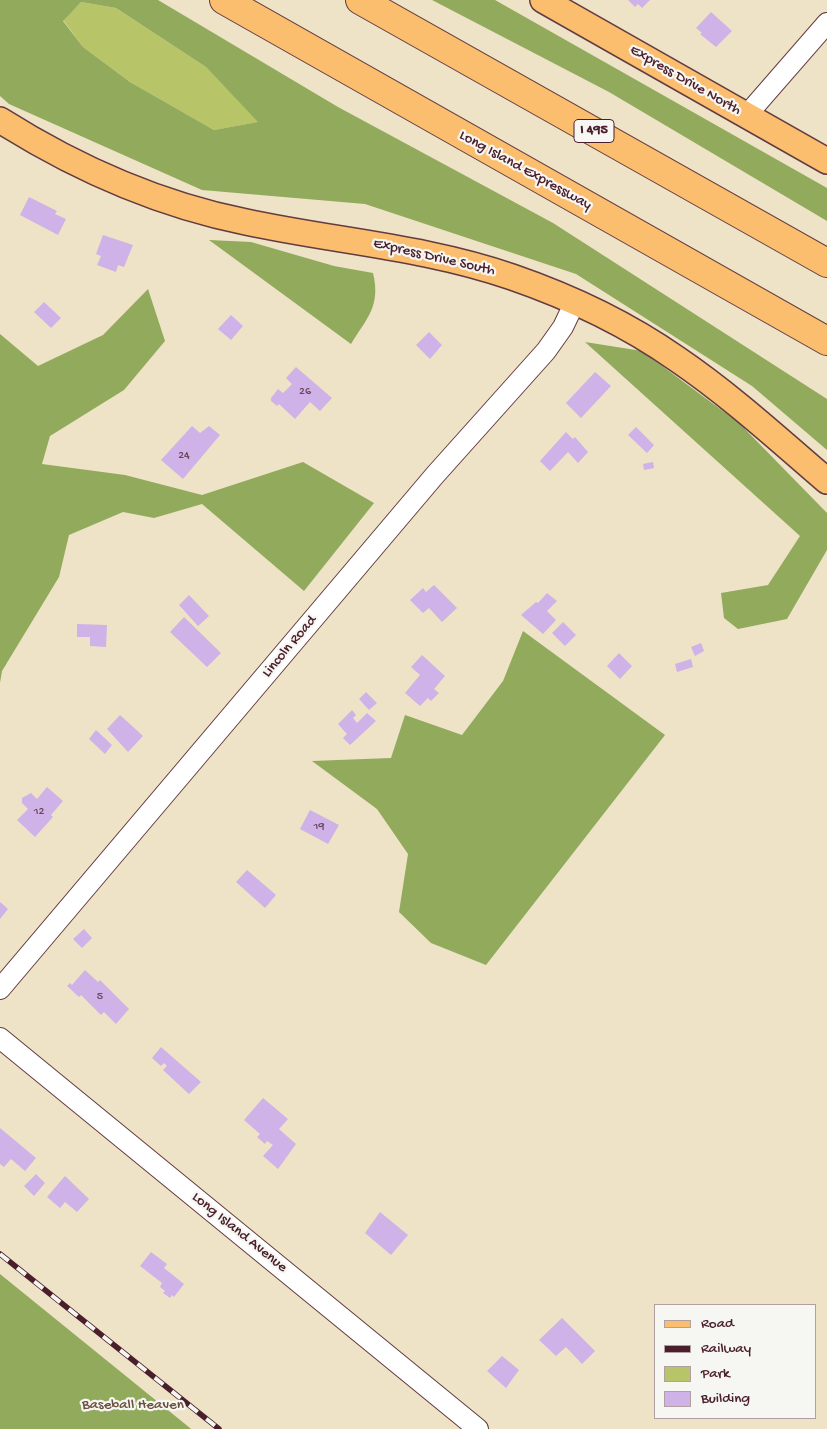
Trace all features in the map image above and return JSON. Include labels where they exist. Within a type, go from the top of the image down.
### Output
[{"type":"highway","name":"Long Island Expressway","points":[[224,0],[827,341]]},
{"type":"highway","name":"I 495","points":[[360,0],[827,263]]},
{"type":"highway","points":[[730,286],[827,360]]},
{"type":"main road","name":"Express Drive North","points":[[543,0],[827,161]]},
{"type":"main road","name":"Express Drive South","points":[[0,120],[55,153],[90,171],[151,196],[185,207],[245,222],[453,260],[513,277],[575,302],[603,315],[678,359],[726,396],[827,481]]},
{"type":"street","points":[[746,116],[827,23]]},
{"type":"street","name":"Lincoln Road","points":[[0,989],[436,475],[546,351],[562,327],[575,302]]},
{"type":"street","name":"Long Island Avenue","points":[[0,1038],[478,1429]]},
{"type":"green space","points":[[0,0],[158,0],[338,107],[553,223],[827,399],[827,450],[752,386],[576,274],[365,204],[202,190],[9,104],[0,96]],"holes":[[[81,2],[116,8],[206,67],[258,122],[214,130],[130,82],[83,47],[63,21]]]},
{"type":"green space","points":[[432,0],[495,0],[827,188],[827,221],[609,92]]},
{"type":"green space","points":[[81,2],[116,8],[206,67],[259,122],[214,130],[130,82],[83,47],[63,20]]},
{"type":"green space","points":[[209,240],[251,242],[334,266],[373,273],[375,294],[371,311],[351,344]]},
{"type":"green space","points":[[148,289],[165,341],[124,390],[50,436],[42,464],[125,475],[202,495],[303,462],[374,503],[304,591],[202,504],[154,518],[123,512],[69,535],[59,577],[2,671],[0,683],[0,334],[38,366],[103,335]]},
{"type":"green space","points":[[585,342],[642,351],[739,423],[827,513],[827,550],[787,619],[738,629],[724,618],[721,593],[768,585],[800,536]]},
{"type":"green space","points":[[523,631],[665,735],[486,965],[431,943],[399,912],[408,854],[377,809],[312,761],[391,758],[405,715],[462,735],[503,681]]},
{"type":"green space","name":"Baseball Heaven","points":[[0,1274],[190,1428],[191,1429],[0,1429]]},
{"type":"building","points":[[628,0],[650,0],[642,8],[638,4],[635,7]]},
{"type":"building","points":[[711,12],[732,31],[716,47],[700,34],[702,33],[696,28]]},
{"type":"building","points":[[29,197],[57,211],[55,214],[66,219],[58,235],[20,215]]},
{"type":"building","points":[[103,235],[133,245],[124,267],[118,265],[116,272],[97,265],[101,256],[96,254]]},
{"type":"building","points":[[44,302],[61,318],[51,328],[34,312]]},
{"type":"building","points":[[231,315],[243,326],[231,340],[218,329]]},
{"type":"building","points":[[429,332],[442,345],[430,359],[416,345]]},
{"type":"building","points":[[296,367],[332,398],[320,411],[310,402],[295,419],[279,404],[277,406],[271,401],[271,398],[278,389],[283,393],[292,384],[286,378]]},
{"type":"building","points":[[595,372],[611,386],[581,418],[566,403]]},
{"type":"building","points":[[192,426],[200,433],[209,426],[220,435],[183,479],[161,460]]},
{"type":"building","points":[[636,427],[654,445],[647,453],[628,435]]},
{"type":"building","points":[[566,432],[573,439],[575,437],[588,452],[578,463],[568,452],[550,471],[540,461]]},
{"type":"building","points":[[653,462],[654,468],[644,470],[643,464]]},
{"type":"building","points":[[434,585],[457,608],[442,622],[429,608],[423,613],[410,600],[423,588],[426,592]]},
{"type":"building","points":[[547,593],[557,601],[547,611],[556,620],[543,634],[521,615],[536,602],[538,603]]},
{"type":"building","points":[[189,595],[209,616],[198,626],[179,605]]},
{"type":"building","points":[[184,617],[221,653],[207,667],[170,632]]},
{"type":"building","points":[[563,622],[576,635],[565,646],[552,633]]},
{"type":"building","points":[[77,624],[107,625],[106,647],[90,646],[90,637],[77,637]]},
{"type":"building","points":[[701,643],[704,651],[695,656],[691,647]]},
{"type":"building","points":[[619,653],[632,666],[620,679],[607,666]]},
{"type":"building","points":[[422,655],[445,676],[434,689],[439,693],[431,701],[428,698],[420,706],[405,693],[420,675],[411,667]]},
{"type":"building","points":[[691,659],[693,667],[677,672],[675,664]]},
{"type":"building","points":[[366,692],[377,703],[369,710],[359,699]]},
{"type":"building","points":[[352,710],[356,715],[353,718],[357,723],[367,713],[376,721],[350,745],[343,738],[347,734],[338,724]]},
{"type":"building","points":[[120,715],[143,736],[128,752],[107,729]]},
{"type":"building","points":[[96,730],[112,745],[105,754],[89,739]]},
{"type":"building","points":[[47,787],[63,801],[51,815],[53,817],[35,837],[17,820],[28,809],[22,803],[22,798],[31,793],[37,799]]},
{"type":"building","points":[[310,810],[339,825],[328,844],[300,829]]},
{"type":"building","points":[[247,870],[276,895],[265,908],[236,882]]},
{"type":"building","points":[[0,902],[8,909],[0,919]]},
{"type":"building","points":[[84,929],[92,938],[82,948],[73,939]]},
{"type":"building","points":[[85,970],[98,982],[100,980],[129,1009],[116,1024],[104,1012],[101,1015],[81,995],[79,997],[67,986],[70,983],[72,985]]},
{"type":"building","points":[[161,1047],[201,1082],[189,1094],[163,1070],[167,1066],[164,1063],[161,1066],[152,1058]]},
{"type":"building","points":[[263,1098],[288,1119],[279,1129],[296,1144],[278,1169],[263,1156],[273,1145],[267,1141],[265,1144],[257,1137],[260,1134],[244,1120]]},
{"type":"building","points":[[0,1128],[36,1158],[25,1171],[11,1159],[4,1167],[0,1164]]},
{"type":"building","points":[[36,1174],[45,1183],[34,1196],[24,1186]]},
{"type":"building","points":[[65,1176],[89,1199],[77,1212],[65,1202],[60,1208],[47,1197]]},
{"type":"building","points":[[380,1212],[408,1235],[391,1255],[365,1233]]},
{"type":"building","points":[[151,1252],[167,1264],[164,1268],[184,1284],[174,1297],[172,1295],[170,1298],[163,1293],[165,1291],[160,1287],[162,1283],[140,1266]]},
{"type":"building","points":[[562,1318],[595,1351],[582,1364],[566,1347],[556,1356],[539,1340]]},
{"type":"building","points":[[502,1356],[519,1370],[506,1388],[487,1371]]},
{"type":"railway","points":[[0,1254],[219,1429]]}]
